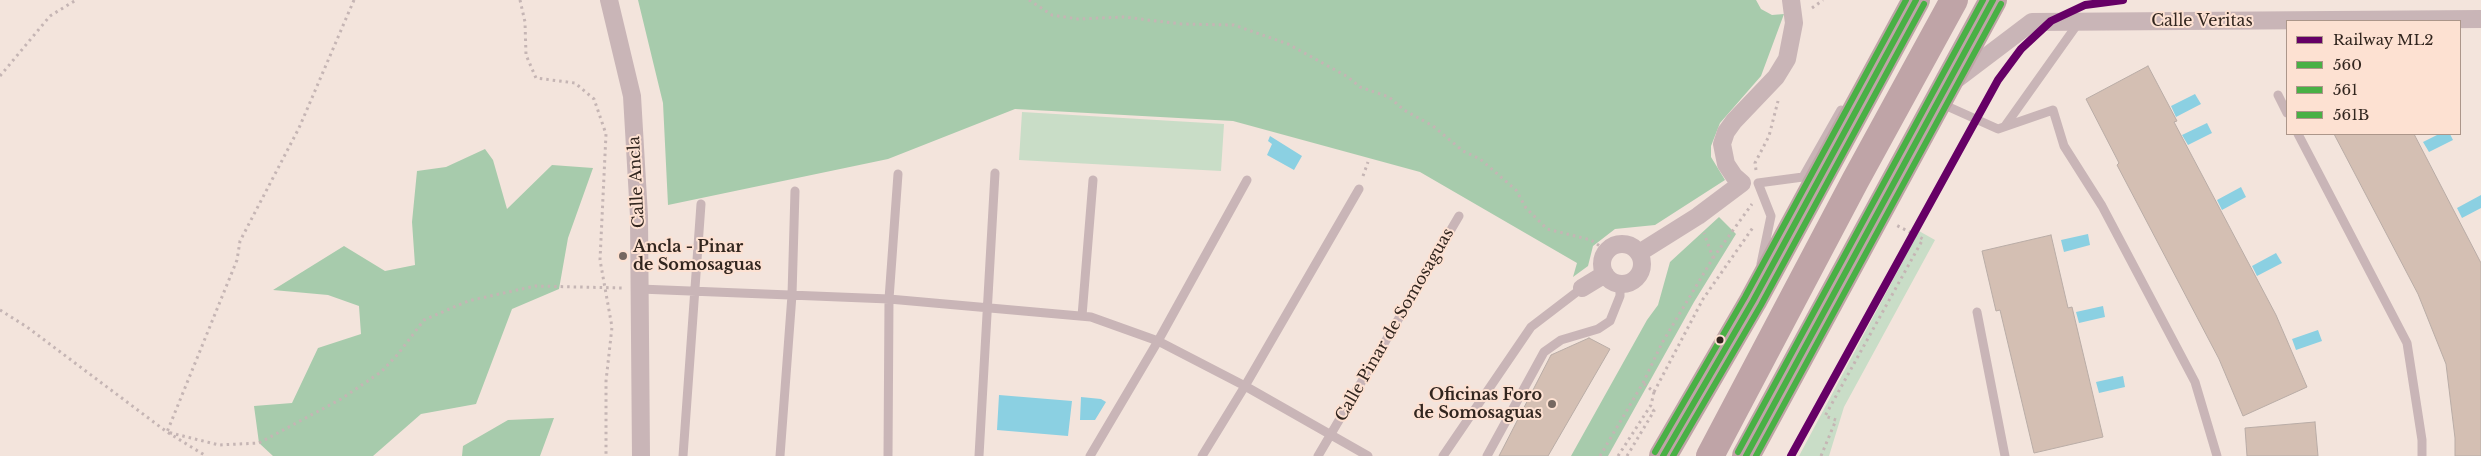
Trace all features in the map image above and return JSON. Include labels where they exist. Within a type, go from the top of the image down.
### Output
[{"type":"highway","points":[[1663,456],[1753,301],[1916,0]]},
{"type":"highway","points":[[1710,456],[1855,181],[1954,0]]},
{"type":"highway","points":[[1746,456],[1993,0]]},
{"type":"street","name":"Calle Ancla","points":[[609,0],[632,96],[640,216],[641,456]]},
{"type":"street","points":[[1639,253],[1698,216],[1752,188],[1729,170],[1722,154],[1722,144],[1726,132],[1734,121],[1772,82],[1787,59],[1794,23],[1790,0]]},
{"type":"street","name":"Calle Veritas","points":[[2347,20],[2481,19]]},
{"type":"street","name":"Calle Veritas","points":[[1942,95],[2032,22],[2286,20]]},
{"type":"street","points":[[1582,288],[1613,279],[1628,283],[1639,274],[1642,266],[1639,253],[1634,248],[1624,244],[1613,246],[1607,251],[1603,264],[1613,279]]},
{"type":"lane","points":[[1753,301],[1771,216],[1752,188],[1802,178],[1855,86],[1916,0]]},
{"type":"lane","points":[[2004,126],[2079,22]]},
{"type":"lane","points":[[1942,95],[1998,129],[2053,110],[2064,146],[2102,206],[2195,382],[2217,456]]},
{"type":"lane","points":[[2278,95],[2286,111]]},
{"type":"lane","points":[[2299,135],[2407,343],[2422,440],[2422,456]]},
{"type":"lane","points":[[979,456],[985,308],[995,173]]},
{"type":"lane","points":[[888,456],[889,298],[898,174]]},
{"type":"lane","points":[[1082,316],[1093,180]]},
{"type":"lane","points":[[1090,456],[1158,341],[1247,180]]},
{"type":"lane","points":[[1202,456],[1245,386],[1359,188]]},
{"type":"lane","points":[[780,456],[792,295],[794,191]]},
{"type":"lane","points":[[684,456],[701,204]]},
{"type":"lane","name":"Calle Pinar de Somosaguas","points":[[1318,456],[1460,216]]},
{"type":"lane","points":[[1487,456],[1544,352],[1561,340],[1598,329],[1610,321],[1620,296],[1613,279]]},
{"type":"lane","points":[[1443,456],[1532,327],[1582,288]]},
{"type":"lane","name":"Calle Pinar de Somosaguas","points":[[640,289],[889,298],[1082,316],[1158,341],[1245,386],[1368,456]]},
{"type":"lane","points":[[1977,312],[2005,456]]},
{"type":"path","points":[[0,76],[50,16],[76,0]]},
{"type":"path","points":[[167,432],[237,260],[240,241],[299,128],[354,0]]},
{"type":"path","points":[[520,0],[525,22],[526,55],[536,78],[575,83],[594,99],[606,134],[600,260],[612,327],[606,381],[606,456]]},
{"type":"path","points":[[1029,0],[1052,15],[1078,19],[1124,17],[1181,24],[1234,24],[1288,44],[1330,66],[1360,87],[1389,97],[1404,110],[1433,126],[1462,151],[1480,159],[1516,190],[1526,208],[1547,229],[1591,240],[1607,251]]},
{"type":"path","points":[[1752,188],[1758,207]]},
{"type":"path","points":[[1600,456],[1643,383],[1662,343],[1752,188]]},
{"type":"path","points":[[1698,216],[1713,258]]},
{"type":"path","points":[[1618,456],[1651,406],[1654,392],[1704,299],[1756,223]]},
{"type":"path","points":[[1820,456],[1836,420],[1825,416],[1923,239],[1895,224]]},
{"type":"path","points":[[167,432],[219,445],[259,443],[341,399],[381,372],[398,354],[424,320],[468,301],[536,286],[640,289]]},
{"type":"path","points":[[0,310],[27,327],[167,432],[206,456]]},
{"type":"path","points":[[1643,383],[1654,392]]},
{"type":"path","points":[[1627,456],[1654,411],[1651,406]]},
{"type":"green space","points":[[638,0],[1756,0],[1761,9],[1772,15],[1784,14],[1761,76],[1720,123],[1711,146],[1711,157],[1725,180],[1655,225],[1615,229],[1593,246],[1588,266],[1573,277],[1577,263],[1420,172],[1233,121],[1015,109],[888,159],[668,205],[663,103]]},
{"type":"green space","points":[[1022,112],[1224,124],[1221,171],[1019,160]]},
{"type":"green space","points":[[485,149],[493,160],[507,209],[552,165],[593,168],[568,238],[559,289],[512,309],[476,404],[421,414],[373,456],[273,456],[259,443],[254,406],[292,403],[318,348],[361,334],[359,306],[328,295],[273,290],[344,246],[385,271],[415,265],[412,222],[417,171],[446,167]]},
{"type":"green space","points":[[1719,217],[1736,234],[1694,302],[1608,456],[1571,456],[1647,320],[1658,305],[1670,262]]},
{"type":"green space","points":[[1919,231],[1935,240],[1844,407],[1829,456],[1799,456]]},
{"type":"green space","points":[[554,418],[540,456],[462,456],[463,446],[508,420]]},
{"type":"water","points":[[2195,94],[2201,104],[2176,117],[2171,106]]},
{"type":"water","points":[[2207,123],[2212,133],[2188,145],[2182,135]]},
{"type":"water","points":[[2437,135],[2450,135],[2453,140],[2429,152],[2423,142]]},
{"type":"water","points":[[1270,136],[1302,156],[1294,170],[1267,155],[1272,144],[1268,141]]},
{"type":"water","points":[[2241,187],[2246,197],[2222,210],[2217,200]]},
{"type":"water","points":[[2481,195],[2481,208],[2462,218],[2457,208]]},
{"type":"water","points":[[2088,234],[2090,245],[2064,252],[2061,240]]},
{"type":"water","points":[[2276,253],[2282,263],[2257,276],[2252,266]]},
{"type":"water","points":[[2103,306],[2105,317],[2079,323],[2076,312]]},
{"type":"water","points":[[2318,330],[2322,341],[2296,350],[2292,339]]},
{"type":"water","points":[[2123,376],[2125,387],[2099,393],[2096,382]]},
{"type":"water","points":[[999,395],[1072,401],[1068,436],[997,430]]},
{"type":"water","points":[[1081,397],[1101,399],[1106,402],[1095,420],[1080,420]]},
{"type":"building","points":[[2148,66],[2177,121],[2174,122],[2276,315],[2307,387],[2243,416],[2219,359],[2117,165],[2119,163],[2086,99]]},
{"type":"building","points":[[2335,135],[2415,135],[2481,263],[2481,456],[2455,456],[2455,438],[2446,364],[2418,294]]},
{"type":"building","points":[[2051,235],[2068,308],[2072,307],[2103,437],[2034,453],[2000,310],[1996,311],[1982,251]]},
{"type":"building","name":"Oficinas Foro de Somosaguas","points":[[1589,338],[1610,349],[1548,456],[1499,456],[1551,355]]},
{"type":"building","points":[[2315,422],[2318,456],[2247,456],[2245,428]]},
{"type":"rail line","name":"ML2","points":[[1791,456],[1998,80],[2021,49],[2051,21],[2085,5],[2123,0]]},
{"type":"transit line","name":"561B","points":[[1655,452],[1745,297],[1906,0]]},
{"type":"transit line","name":"560","points":[[1663,456],[1753,301],[1916,0]]},
{"type":"transit line","name":"561B","points":[[1738,452],[1983,0]]},
{"type":"transit line","name":"560","points":[[1746,456],[1993,0]]},
{"type":"transit line","name":"561","points":[[1673,456],[1761,305],[1924,4]]},
{"type":"transit line","name":"561","points":[[1756,456],[2001,4]]},
{"type":"place","name":"Ancla - Pinar de Somosaguas","points":[[623,256]]},
{"type":"place","name":"Oficinas Foro de Somosaguas","points":[[1552,404]]}]
